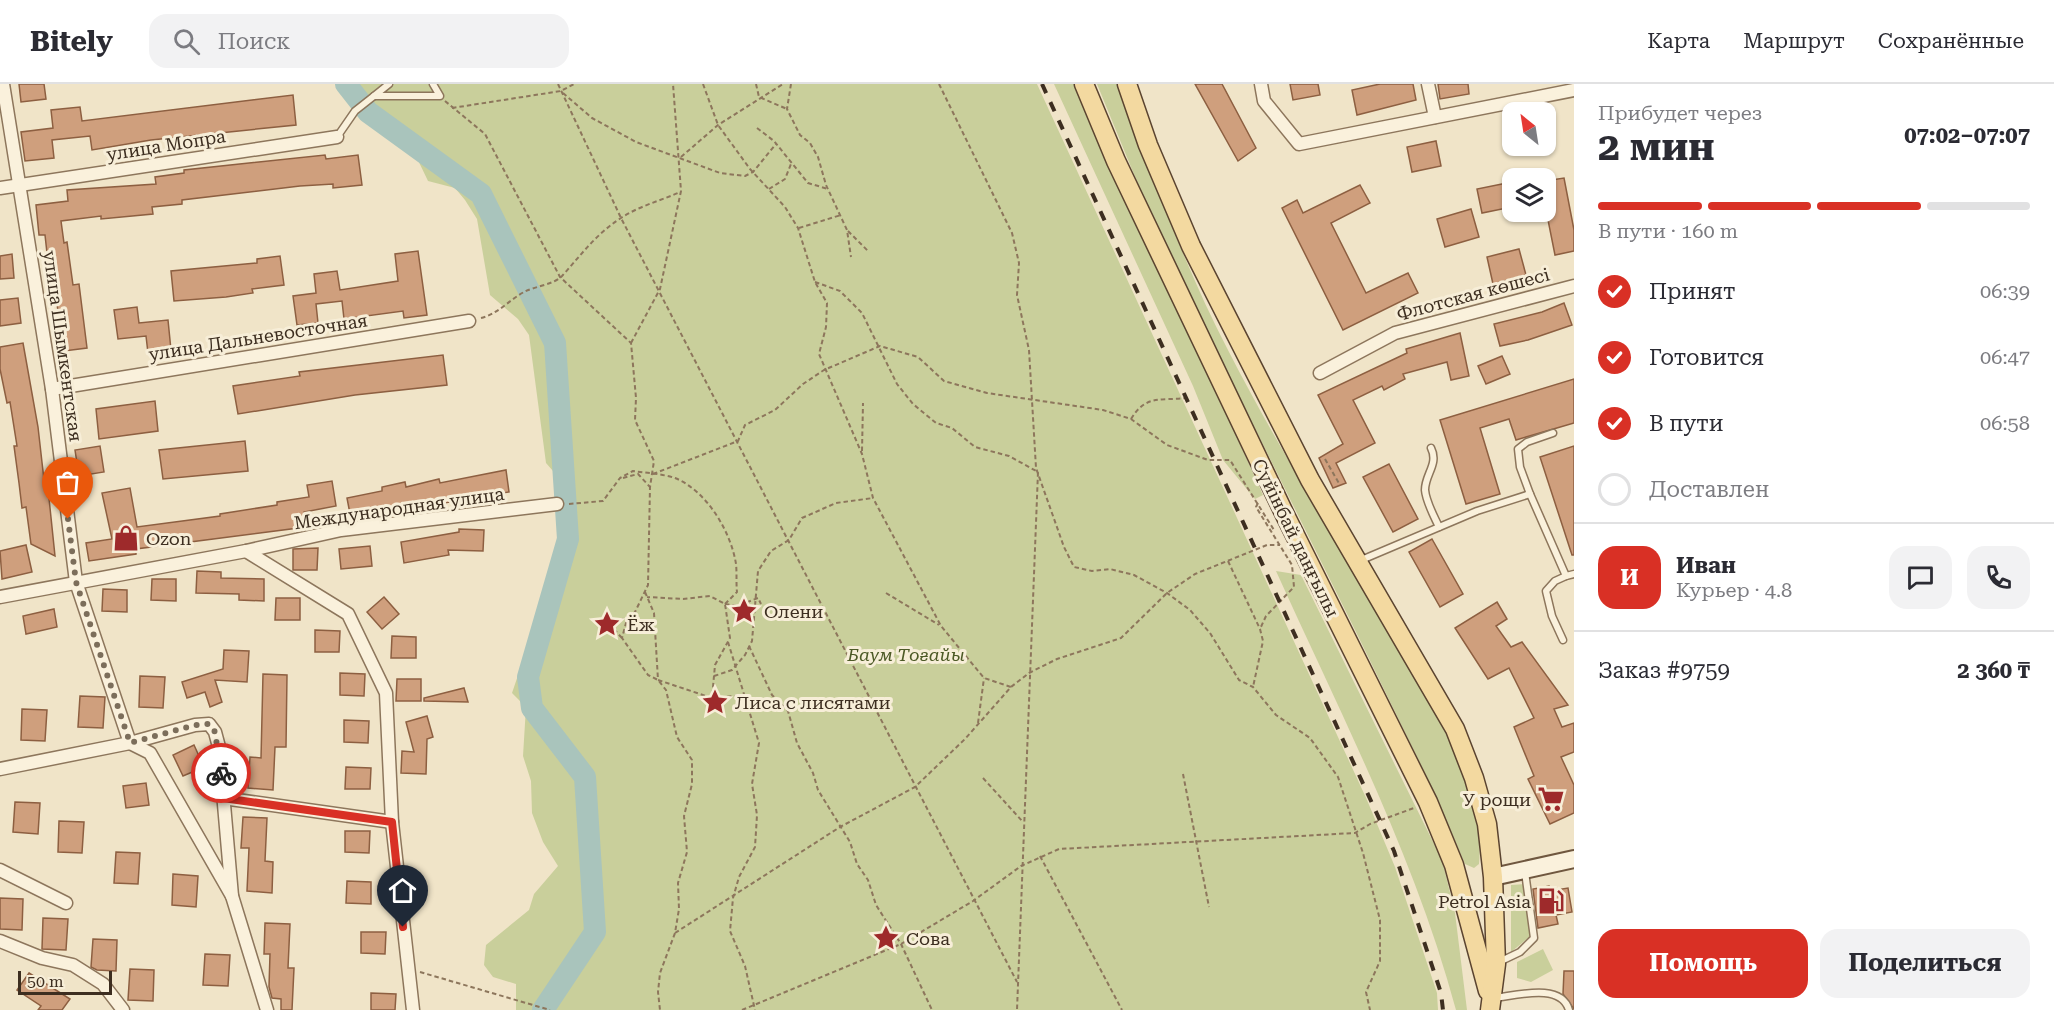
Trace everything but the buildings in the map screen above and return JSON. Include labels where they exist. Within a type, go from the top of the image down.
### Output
[{"type":"main road","name":"Сүйінбай даңғылы","points":[[1084,84],[1116,161],[1284,515],[1428,802],[1454,865],[1490,1004]]},
{"type":"main road","name":"Сүйінбай даңғылы","points":[[1127,84],[1148,145],[1191,246],[1310,480],[1455,729],[1474,778],[1487,824],[1493,878],[1496,964],[1490,1004]]},
{"type":"street","name":"улица Шымкентская","points":[[3,84],[52,389],[76,582],[130,743]]},
{"type":"street","points":[[1261,84],[1264,100],[1299,144],[1362,134],[1436,117],[1574,91],[1572,84]]},
{"type":"street","points":[[1428,84],[1436,117]]},
{"type":"street","name":"улица Мопра","points":[[0,188],[337,137]]},
{"type":"street","name":"Флотская көшесі","points":[[1320,373],[1395,333],[1574,286]]},
{"type":"street","name":"улица Дальневосточная","points":[[52,389],[469,321]]},
{"type":"street","name":"Международная улица","points":[[0,597],[341,531],[557,504]]},
{"type":"street","points":[[246,551],[348,614],[386,693],[392,822],[413,1010]]},
{"type":"street","points":[[0,769],[130,743],[195,725],[209,724],[215,732],[219,747],[232,896],[267,1010]]},
{"type":"street","points":[[130,743],[150,753],[232,896]]},
{"type":"street","points":[[223,798],[392,822]]},
{"type":"street","points":[[1493,878],[1574,859]]},
{"type":"street","points":[[0,870],[66,903]]},
{"type":"street","points":[[0,941],[42,958],[73,965],[103,984],[123,1010]]},
{"type":"lane","points":[[337,137],[355,111],[389,84]]},
{"type":"lane","points":[[433,84],[440,96]]},
{"type":"lane","points":[[374,96],[440,96]]},
{"type":"lane","points":[[1553,433],[1527,442],[1518,449],[1520,466],[1530,494],[1566,576]]},
{"type":"lane","points":[[1431,448],[1434,462],[1425,482],[1425,494],[1439,527]]},
{"type":"lane","points":[[1358,561],[1439,527],[1530,494]]},
{"type":"lane","points":[[1563,640],[1552,616],[1546,591],[1555,580],[1574,574]]},
{"type":"lane","points":[[1496,964],[1520,952],[1533,938],[1525,870]]},
{"type":"lane","points":[[1490,1004],[1549,992],[1560,997],[1569,1010]]},
{"type":"path","points":[[558,84],[621,218],[1017,982]]},
{"type":"path","points":[[452,108],[561,91],[574,84]]},
{"type":"path","points":[[622,638],[626,623],[633,616],[648,585],[650,488],[654,461],[635,420],[636,398],[631,343],[660,290],[681,191],[673,84]]},
{"type":"path","points":[[703,84],[718,125],[753,172],[785,207],[798,228],[815,282],[826,303],[826,327],[819,354],[862,453],[873,498],[941,626],[984,678],[1011,687]]},
{"type":"path","points":[[756,84],[759,97]]},
{"type":"path","points":[[680,158],[718,125],[759,97],[783,84]]},
{"type":"path","points":[[790,84],[787,109],[800,135],[810,143],[818,157],[828,189],[848,230],[869,252]]},
{"type":"path","points":[[939,84],[1012,232],[1019,263],[1017,296],[1029,350],[1038,472],[1017,1010]]},
{"type":"path","points":[[561,91],[592,118],[636,142],[720,173],[745,176],[753,172],[776,144]]},
{"type":"path","points":[[440,96],[485,134],[560,277],[631,343]]},
{"type":"path","points":[[759,97],[787,109]]},
{"type":"path","points":[[757,128],[776,144],[808,183],[828,189]]},
{"type":"path","points":[[769,189],[784,178],[791,164]]},
{"type":"path","points":[[469,321],[485,317],[523,292],[560,277],[596,236],[621,218],[641,207],[681,191]]},
{"type":"path","points":[[798,228],[841,215]]},
{"type":"path","points":[[848,230],[850,257]]},
{"type":"path","points":[[815,282],[840,291],[862,314],[897,384],[913,404],[936,423],[952,428],[975,447],[1009,456],[1038,472],[1064,547],[1074,567],[1092,571],[1110,569],[1134,575],[1167,593],[1190,610],[1210,633],[1239,680],[1253,687],[1276,715],[1310,738],[1338,777],[1380,920],[1380,961],[1366,992],[1370,1010]]},
{"type":"path","points":[[653,474],[738,441],[745,425],[776,410],[802,384],[824,370],[880,346],[918,357],[944,381],[987,393],[1032,400],[1066,402],[1103,410],[1131,419],[1167,445],[1208,460],[1230,460],[1274,530]]},
{"type":"path","points":[[1131,419],[1138,407],[1153,399],[1186,398]]},
{"type":"path","points":[[862,453],[863,403]]},
{"type":"path","points":[[1325,459],[1340,485]]},
{"type":"path","points":[[557,504],[603,501],[620,478],[633,471],[676,478],[695,492],[715,512],[726,532],[736,564],[737,592],[724,604]]},
{"type":"path","points":[[620,478],[639,474],[650,488]]},
{"type":"path","points":[[714,676],[732,670],[749,646],[755,617],[758,571],[771,551],[789,540],[802,518],[836,503],[873,498]]},
{"type":"path","points":[[1258,503],[1256,507],[1292,564],[1294,587],[1266,616],[1260,629]]},
{"type":"path","points":[[675,933],[733,898],[840,827],[915,787],[978,725],[1011,687],[1029,673],[1057,659],[1121,638],[1167,593],[1195,574],[1267,545],[1280,545]]},
{"type":"path","points":[[1228,561],[1263,640],[1253,687]]},
{"type":"path","points":[[645,592],[654,613],[658,680],[666,690],[677,737],[692,760],[692,784],[684,816],[687,852],[678,883],[679,909],[675,933],[660,973],[658,992],[660,1010]]},
{"type":"path","points":[[886,593],[941,626]]},
{"type":"path","points":[[647,597],[711,596],[724,604],[737,606],[755,598]]},
{"type":"path","points":[[755,598],[758,598],[761,604]]},
{"type":"path","points":[[724,604],[729,627],[728,642],[759,743],[752,784],[757,815],[755,847],[739,877],[733,898],[730,931],[745,966],[754,1010]]},
{"type":"path","points":[[633,616],[609,624],[622,638],[648,675],[712,698],[745,695]]},
{"type":"path","points":[[712,698],[717,658],[728,642]]},
{"type":"path","points":[[749,646],[771,694],[788,711],[797,743],[813,773],[818,790],[850,842],[856,864],[868,880],[876,905],[901,944],[932,1010]]},
{"type":"path","points":[[978,725],[984,678]]},
{"type":"path","points":[[1183,774],[1209,907]]},
{"type":"path","points":[[983,777],[1023,822]]},
{"type":"path","points":[[742,1010],[901,944],[973,901],[1021,866],[1059,849],[1355,832],[1428,802]]},
{"type":"path","points":[[1040,856],[1122,1010]]},
{"type":"path","points":[[408,969],[536,1004],[550,1010]]},
{"type":"green space","name":"Баум Тоғайы","points":[[352,84],[1037,84],[1367,800],[1395,867],[1437,993],[1438,1010],[516,1010],[516,984],[493,977],[484,965],[486,945],[529,910],[534,894],[558,866],[543,842],[532,813],[531,781],[523,756],[526,707],[512,693],[550,581],[562,562],[568,539],[568,488],[546,463],[529,335],[518,319],[490,295],[477,219],[455,188],[428,181],[404,131],[371,107]]},
{"type":"green space","points":[[1054,84],[1078,84],[1263,495],[1255,499],[1223,460],[1193,386]]},
{"type":"green space","points":[[1097,84],[1119,84],[1183,253],[1229,352],[1280,446],[1407,659],[1444,726],[1471,796],[1478,831],[1479,864],[1474,868],[1465,864],[1435,794],[1158,233]]},
{"type":"green space","points":[[1276,571],[1301,575],[1442,860],[1455,913],[1467,1010],[1456,1010],[1420,897],[1398,842],[1351,733]]},
{"type":"green space","points":[[1527,884],[1533,934],[1511,952],[1511,885]]},
{"type":"green space","points":[[1543,949],[1553,970],[1531,982],[1517,978],[1517,962]]},
{"type":"waterway","points":[[346,84],[368,112],[481,194],[555,343],[568,539],[528,677],[532,708],[585,777],[595,932],[543,1010]]},
{"type":"railway","points":[[1042,84],[1394,851],[1441,993],[1443,1010]]},
{"type":"way so far","points":[[68,519],[76,582],[130,743],[195,725],[209,724],[215,732],[219,747],[221,773]]},
{"type":"place","name":"Ozon","points":[[126,538]]},
{"type":"place","name":"Олени","points":[[744,611]]},
{"type":"place","name":"Ёж","points":[[607,624]]},
{"type":"place","name":"Лиса с лисятами","points":[[715,702]]},
{"type":"place","name":"У рощи","points":[[1551,799]]},
{"type":"place","name":"Petrol Asia","points":[[1551,901]]},
{"type":"place","name":"Сова","points":[[886,938]]},
{"type":"route","points":[[221,773],[223,798],[392,822],[403,927]]}]
